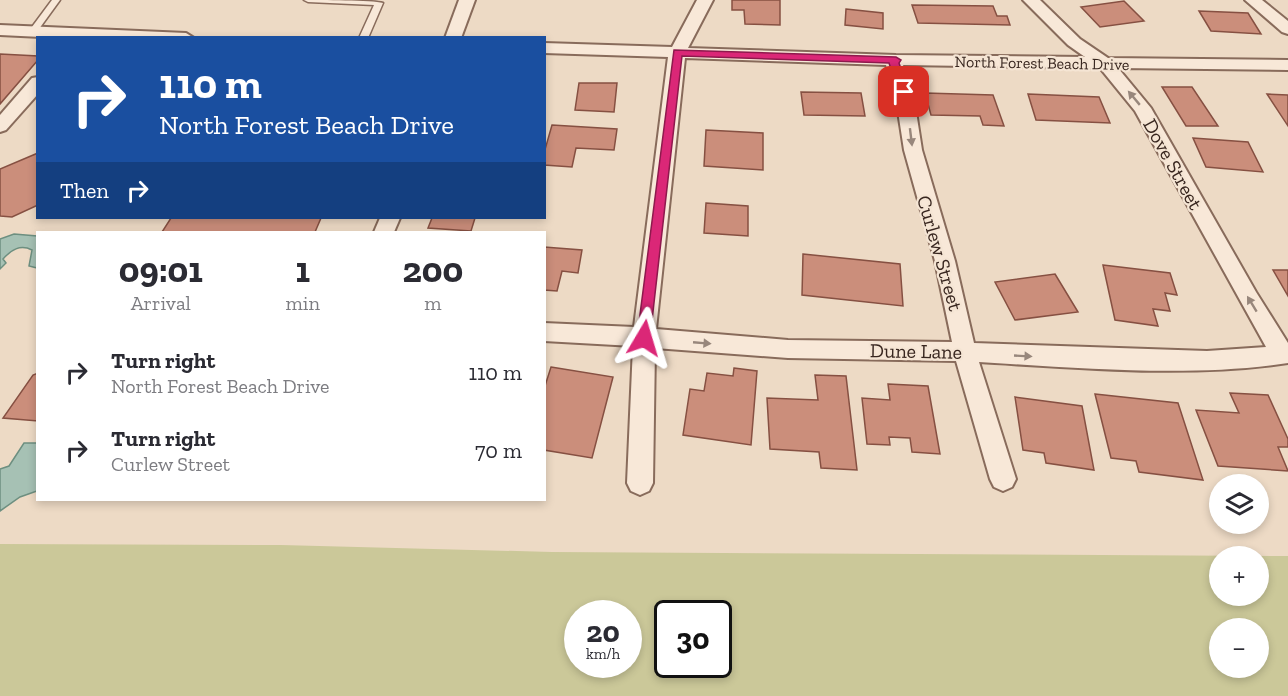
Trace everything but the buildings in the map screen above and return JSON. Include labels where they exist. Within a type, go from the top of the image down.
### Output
[{"type":"street","points":[[454,36],[467,0]]},
{"type":"street","points":[[640,483],[644,338],[677,53],[705,0]]},
{"type":"street","name":"Dove Street","points":[[1031,0],[1074,42],[1106,64],[1142,108],[1248,298],[1285,353]]},
{"type":"street","points":[[1253,0],[1288,29]]},
{"type":"street","points":[[0,29],[114,36]]},
{"type":"street","name":"North Forest Beach Drive","points":[[546,48],[896,60],[1288,65]]},
{"type":"street","name":"Curlew Street","points":[[896,60],[894,63],[907,109],[913,150],[945,261],[965,352],[1003,480]]},
{"type":"street","points":[[0,126],[36,84]]},
{"type":"street","name":"Dune Lane","points":[[546,332],[575,332],[788,349],[965,352],[1057,357],[1207,361],[1250,359],[1285,353]]},
{"type":"lane","points":[[26,30],[56,0]]},
{"type":"lane","points":[[308,0],[379,3],[364,36]]},
{"type":"shaded area","points":[[14,234],[36,236],[36,268],[29,266],[32,250],[24,248],[16,249],[6,256],[3,259],[6,263],[0,269],[0,239]]},
{"type":"shaded area","points":[[24,443],[36,443],[36,491],[20,497],[0,511],[0,469],[9,466]]},
{"type":"shaded area","points":[[0,544],[281,545],[552,552],[1209,556],[1209,606],[1269,606],[1269,556],[1288,556],[1288,696],[0,696]]},
{"type":"route","points":[[644,338],[677,53],[896,60],[894,63],[904,92]]}]
